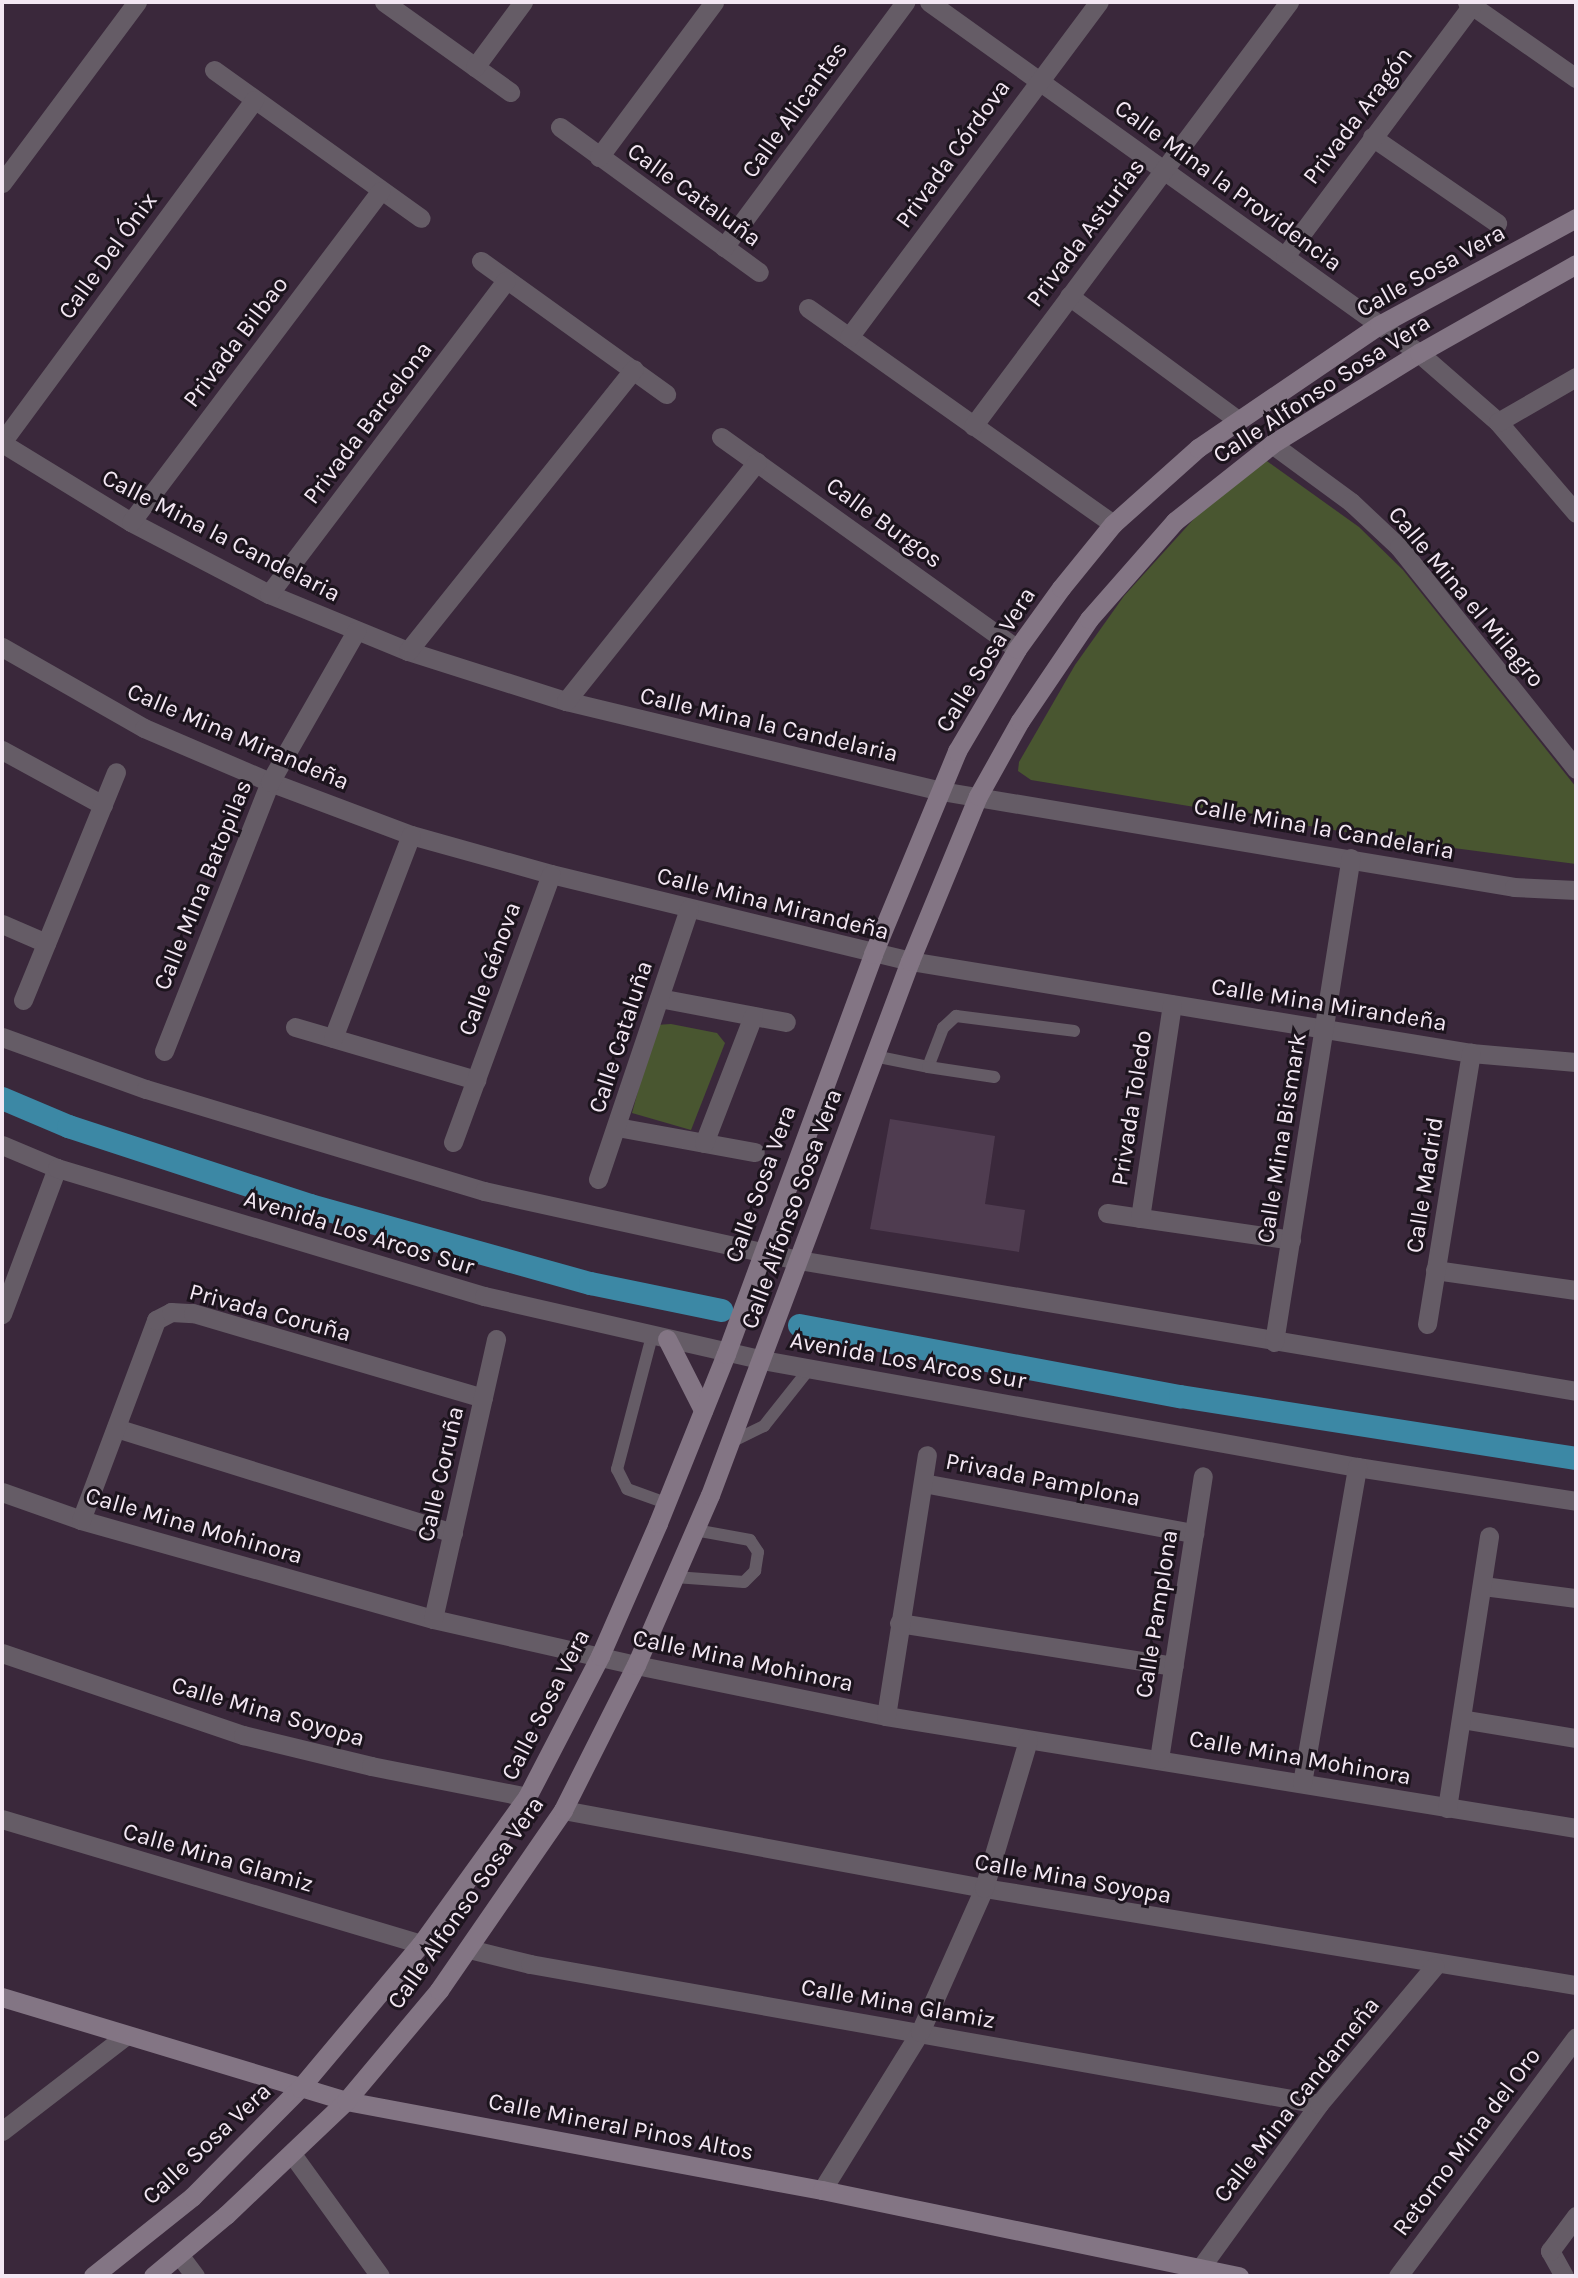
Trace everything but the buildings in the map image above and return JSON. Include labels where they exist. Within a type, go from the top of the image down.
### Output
[{"type":"main road","name":"Calle Sosa Vera","points":[[93,2276],[192,2197],[300,2088],[421,1944],[527,1797],[600,1656],[666,1503],[726,1353],[873,954],[957,751],[1017,649],[1113,524],[1164,475],[1238,419],[1379,326],[1576,218]]},
{"type":"main road","name":"Calle Alfonso Sosa Vera","points":[[153,2276],[180,2256],[346,2101],[469,1949],[563,1810],[636,1665],[695,1530],[763,1360],[909,961],[978,796],[1043,687],[1142,554],[1184,513],[1272,444],[1419,353],[1576,264]]},
{"type":"main road","points":[[660,1338],[704,1410]]},
{"type":"main road","name":"Calle Mineral Pinos Altos","points":[[2,1997],[124,2037],[346,2101],[822,2190],[1239,2276]]},
{"type":"street","points":[[2,183],[137,2]]},
{"type":"street","points":[[384,2],[510,92]]},
{"type":"street","points":[[475,67],[523,2]]},
{"type":"street","name":"Calle Cataluña","points":[[599,157],[714,2]]},
{"type":"street","name":"Calle Alicantes","points":[[724,247],[905,2]]},
{"type":"street","name":"Calle Mina la Providencia","points":[[929,2],[1419,353],[1498,422],[1576,513]]},
{"type":"street","name":"Privada Córdova","points":[[849,337],[1038,80],[1099,2]]},
{"type":"street","name":"Privada Asturias","points":[[973,426],[1289,2]]},
{"type":"street","name":"Privada Aragón","points":[[1284,256],[1469,4],[1576,78]]},
{"type":"street","points":[[214,69],[421,218]]},
{"type":"street","name":"Calle Del Ónix","points":[[2,442],[254,100]]},
{"type":"street","name":"Calle Cataluña","points":[[559,127],[759,272]]},
{"type":"street","points":[[1372,137],[1497,223]]},
{"type":"street","name":"Privada Bilbao","points":[[131,522],[380,191]]},
{"type":"street","points":[[481,261],[666,394]]},
{"type":"street","name":"Privada Barcelona","points":[[269,594],[506,281]]},
{"type":"street","points":[[1069,296],[1238,419]]},
{"type":"street","points":[[808,308],[1113,524]]},
{"type":"street","points":[[408,651],[634,369]]},
{"type":"street","points":[[1498,422],[1576,377]]},
{"type":"street","name":"Calle Burgos","points":[[722,437],[1017,649]]},
{"type":"street","name":"Calle Mina la Candelaria","points":[[2,442],[131,522],[269,594],[408,651],[566,701],[941,791],[1514,887],[1576,890]]},
{"type":"street","name":"Calle Mina el Milagro","points":[[1272,444],[1351,502],[1398,547],[1576,769]]},
{"type":"street","points":[[566,701],[757,463]]},
{"type":"street","name":"Calle Mina Batopilas","points":[[164,1051],[270,782],[356,631]]},
{"type":"street","name":"Calle Mina Mirandeña","points":[[2,647],[144,728],[270,782],[411,835],[551,874],[909,961],[1471,1053],[1576,1062]]},
{"type":"street","points":[[2,750],[103,805]]},
{"type":"street","points":[[23,1000],[116,772]]},
{"type":"street","points":[[333,1038],[411,835]]},
{"type":"street","name":"Calle Mina Bismark","points":[[1274,1342],[1351,858]]},
{"type":"street","name":"Calle Génova","points":[[453,1142],[551,874]]},
{"type":"street","name":"Calle Cataluña","points":[[598,1179],[689,909]]},
{"type":"street","points":[[2,924],[46,943]]},
{"type":"street","points":[[659,998],[786,1022]]},
{"type":"street","name":"Privada Toledo","points":[[1140,1218],[1172,1004]]},
{"type":"street","points":[[704,1143],[753,1016]]},
{"type":"street","points":[[295,1027],[475,1080]]},
{"type":"street","points":[[2,1037],[146,1089],[484,1191],[763,1254],[1576,1391]]},
{"type":"street","name":"Calle Madrid","points":[[1427,1324],[1471,1053]]},
{"type":"street","points":[[617,1127],[755,1152]]},
{"type":"street","name":"Avenida Los Arcos Sur","points":[[2,1145],[57,1168],[484,1296],[726,1353],[1357,1467],[1576,1501]]},
{"type":"street","points":[[2,1314],[57,1168]]},
{"type":"street","name":"Privada Toledo","points":[[1107,1213],[1291,1240]]},
{"type":"street","points":[[1435,1270],[1576,1289]]},
{"type":"street","name":"Privada Coruña","points":[[81,1520],[156,1320],[171,1312],[193,1313],[483,1398]]},
{"type":"street","name":"Calle Coruña","points":[[433,1619],[496,1339]]},
{"type":"street","points":[[116,1428],[453,1533]]},
{"type":"street","points":[[886,1716],[927,1455]]},
{"type":"street","points":[[1302,1783],[1357,1467]]},
{"type":"street","name":"Calle Pamplona","points":[[1159,1759],[1203,1476]]},
{"type":"street","name":"Privada Pamplona","points":[[923,1483],[1194,1533]]},
{"type":"street","name":"Calle Mina Mohinora","points":[[2,1492],[81,1520],[433,1619],[636,1665],[886,1716],[1576,1828]]},
{"type":"street","points":[[1447,1808],[1489,1536]]},
{"type":"street","points":[[1483,1586],[1576,1598]]},
{"type":"street","points":[[899,1623],[1174,1666]]},
{"type":"street","name":"Calle Mina Soyopa","points":[[2,1653],[243,1735],[371,1766],[527,1797]]},
{"type":"street","points":[[1461,1719],[1576,1738]]},
{"type":"street","points":[[822,2190],[920,2032],[984,1888],[1028,1740]]},
{"type":"street","name":"Calle Mina Soyopa","points":[[563,1810],[984,1888],[1435,1966],[1576,1985]]},
{"type":"street","name":"Calle Mina Glamiz","points":[[2,1819],[421,1944]]},
{"type":"street","name":"Calle Mina Glamiz","points":[[469,1949],[530,1964],[1319,2104]]},
{"type":"street","name":"Calle Mina Candameña","points":[[1201,2267],[1319,2104],[1435,1966]]},
{"type":"street","points":[[2,2131],[124,2037]]},
{"type":"street","name":"Retorno Mina del Oro","points":[[1398,2276],[1576,2037]]},
{"type":"street","points":[[292,2154],[380,2276]]},
{"type":"street","points":[[1564,2276],[1550,2251],[1576,2216]]},
{"type":"street","points":[[180,2256],[195,2276]]},
{"type":"lane","points":[[928,1067],[943,1028],[956,1016],[1074,1031]]},
{"type":"lane","points":[[874,1056],[994,1077]]},
{"type":"lane","points":[[660,1338],[617,1469],[627,1489],[666,1503]]},
{"type":"lane","points":[[731,1441],[764,1426],[810,1368]]},
{"type":"lane","points":[[675,1577],[744,1582],[755,1571],[758,1552],[750,1541],[695,1530]]},
{"type":"green space","points":[[1264,459],[1359,527],[1403,570],[1576,787],[1576,864],[1400,841],[1031,780],[1018,771],[1019,762],[1075,665],[1124,596],[1221,489]]},
{"type":"green space","points":[[671,1024],[717,1033],[725,1043],[691,1130],[632,1113],[656,1025]]},
{"type":"waterway","points":[[2,1098],[68,1126],[310,1205],[590,1283],[721,1310]]},
{"type":"waterway","points":[[799,1325],[1180,1396],[1576,1458]]}]
